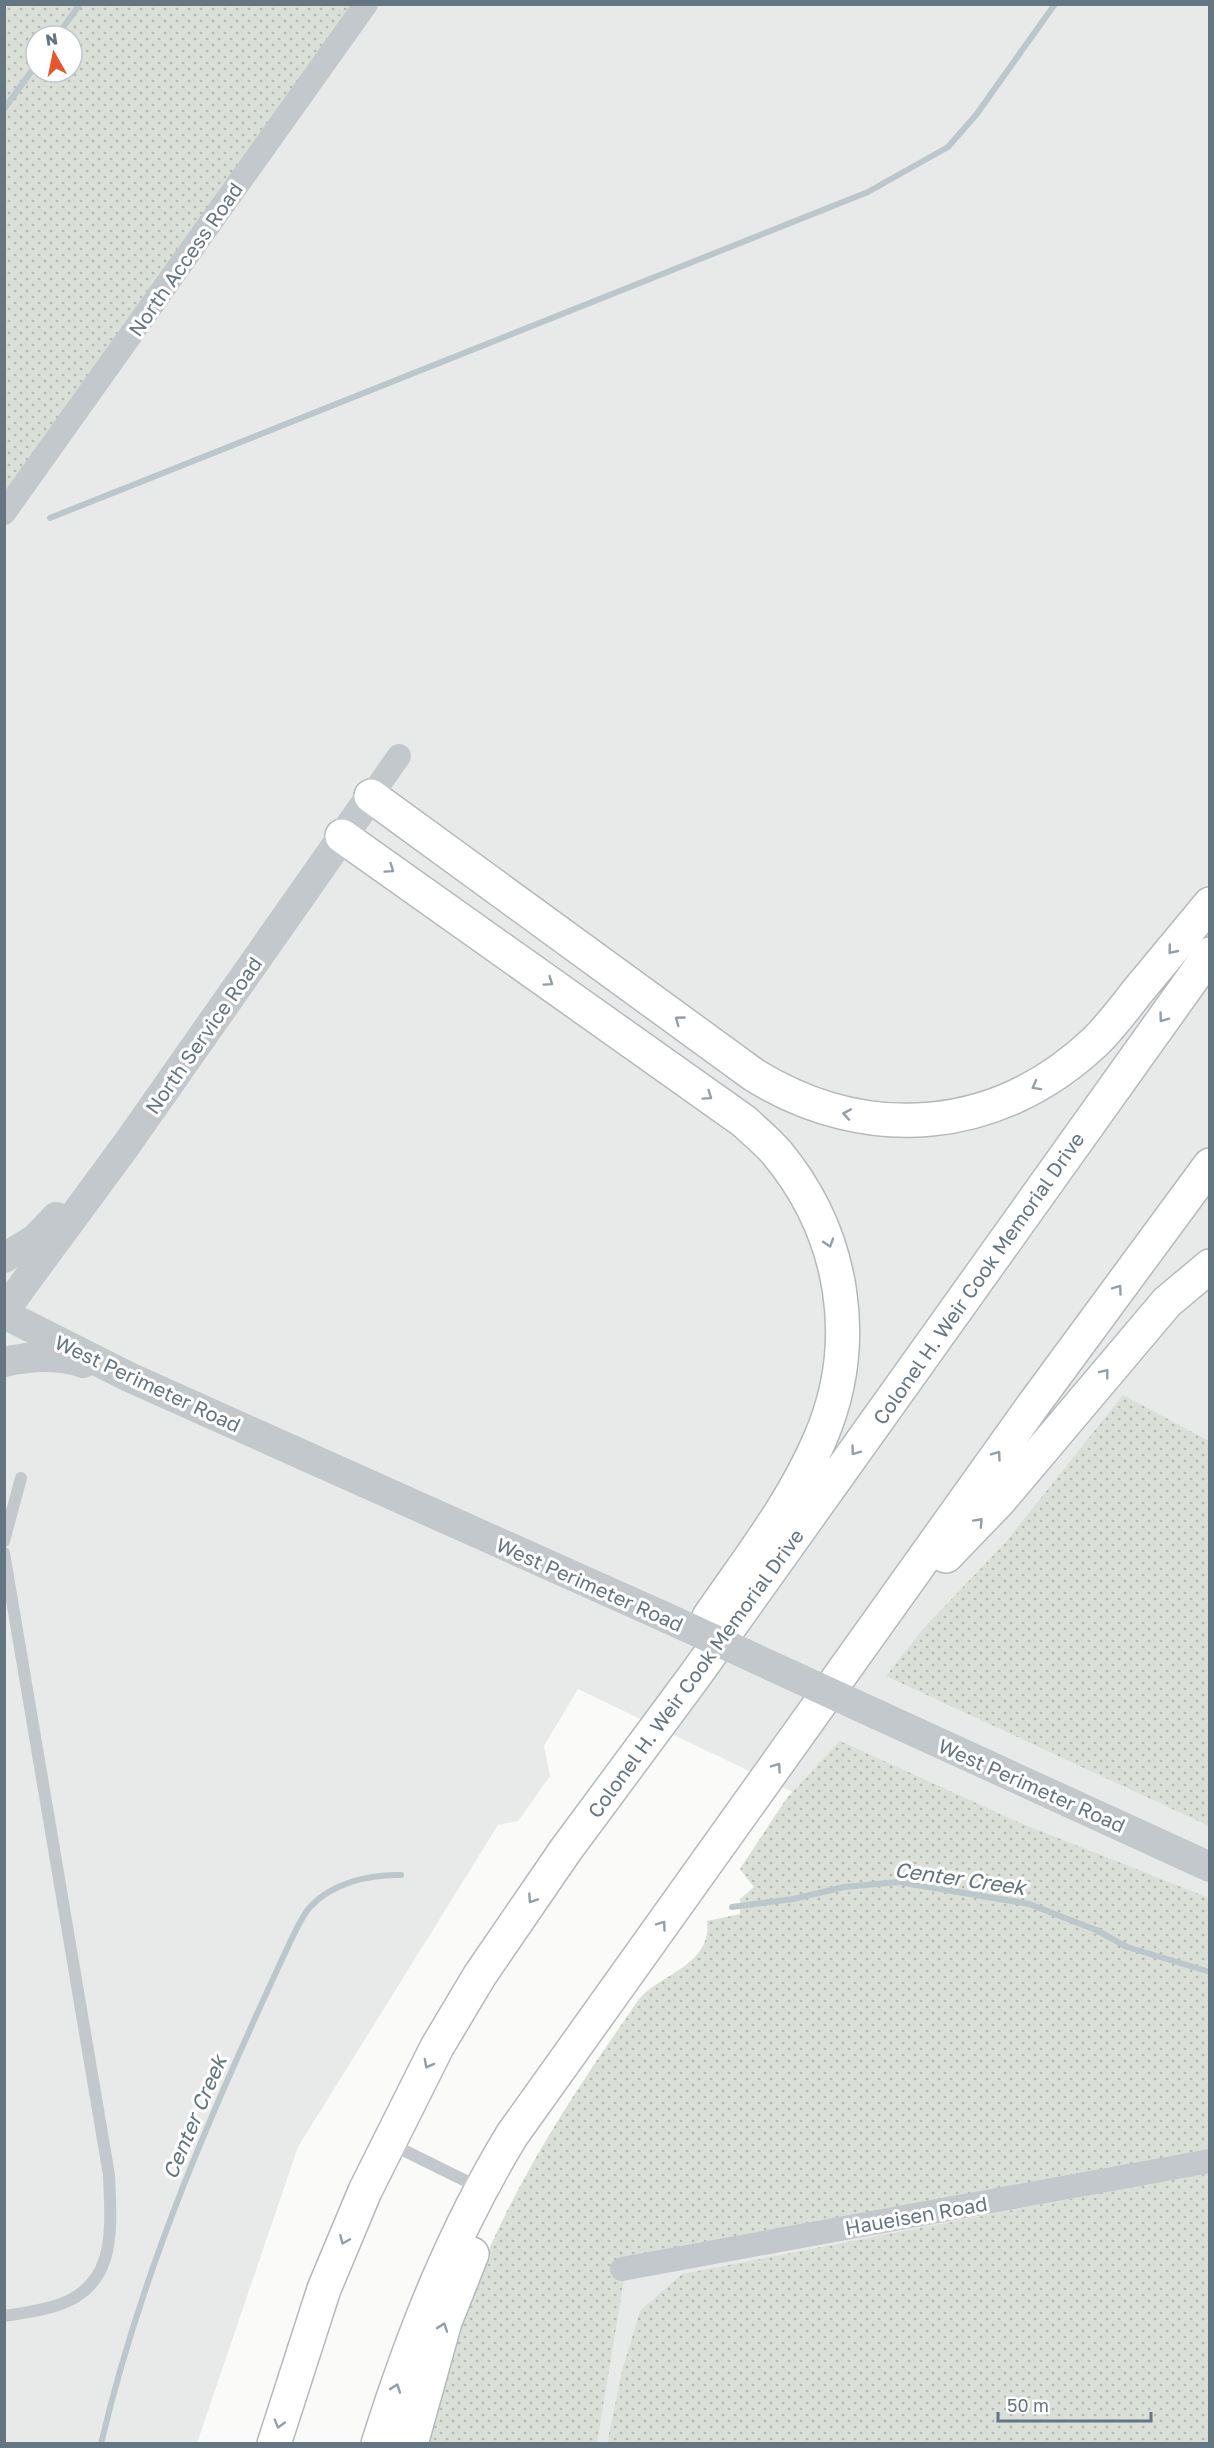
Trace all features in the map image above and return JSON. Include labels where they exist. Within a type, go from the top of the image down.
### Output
[{"type":"highway","points":[[370,796],[754,1075],[795,1098],[837,1112],[866,1117],[935,1120],[962,1116],[1020,1095],[1048,1080],[1098,1040],[1209,904]]},
{"type":"highway","points":[[342,836],[744,1122],[777,1152],[803,1189],[824,1228],[837,1270],[843,1306],[844,1341],[838,1385],[820,1440],[776,1519],[676,1665],[565,1851]]},
{"type":"highway","name":"Colonel H. Weir Cook Memorial Drive","points":[[274,2444],[324,2289],[387,2142],[436,2047],[480,1975],[565,1851],[703,1665],[1209,954]]},
{"type":"highway","points":[[378,2444],[409,2349],[432,2291],[481,2189],[512,2135],[1034,1404],[1209,1165]]},
{"type":"highway","points":[[866,1640],[999,1501],[1167,1302],[1209,1266]]},
{"type":"highway","points":[[411,2444],[445,2322],[475,2248],[511,2172],[628,1972]]},
{"type":"street","name":"North Access Road","points":[[4,513],[366,4]]},
{"type":"street","name":"North Service Road","points":[[4,1312],[127,1144],[399,756]]},
{"type":"street","points":[[4,1258],[35,1239],[127,1144]]},
{"type":"street","name":"West Perimeter Road","points":[[4,1312],[129,1377],[668,1618],[1209,1867]]},
{"type":"street","points":[[4,1362],[23,1358],[54,1357],[76,1360],[129,1377]]},
{"type":"street","name":"Haueisen Road","points":[[622,2269],[1209,2161]]},
{"type":"lane","points":[[4,1541],[21,1478]]},
{"type":"lane","points":[[4,1553],[109,2175],[111,2235],[102,2270],[82,2294],[55,2306],[4,2316]]},
{"type":"lane","points":[[387,2142],[481,2189]]},
{"type":"shaded area","points":[[5,5],[1209,5],[1209,2443],[537,2443],[561,2366],[907,1847],[578,1689],[544,1746],[550,1776],[518,1821],[498,1825],[298,2147],[197,2443],[5,2444]]},
{"type":"shaded area","points":[[5,5],[352,5],[5,492]]},
{"type":"shaded area","points":[[1123,1395],[1209,1441],[1209,1826],[886,1676],[923,1629],[1005,1543]]},
{"type":"shaded area","points":[[840,1741],[1018,1822],[1209,1898],[1209,2150],[624,2279],[597,2443],[425,2444],[469,2298],[491,2244],[543,2145],[582,2082],[640,1998],[688,1964],[696,1955],[703,1946],[707,1934],[707,1921],[740,1914],[740,1899],[754,1887],[740,1869],[786,1799]]},
{"type":"shaded area","points":[[1209,2172],[1209,2443],[607,2444],[622,2371],[640,2311],[682,2274]]},
{"type":"waterway","points":[[66,24],[80,4]]},
{"type":"waterway","points":[[50,518],[868,192],[948,147],[976,115],[1055,4]]},
{"type":"waterway","points":[[4,109],[24,82]]},
{"type":"waterway","name":"Center Creek","points":[[101,2444],[137,2314],[159,2250],[208,2125],[299,1923],[310,1907],[340,1886],[364,1878],[401,1875]]},
{"type":"waterway","name":"Center Creek","points":[[732,1907],[793,1899],[844,1887],[899,1882],[1029,1904],[1096,1930],[1127,1947],[1210,1972]]}]
